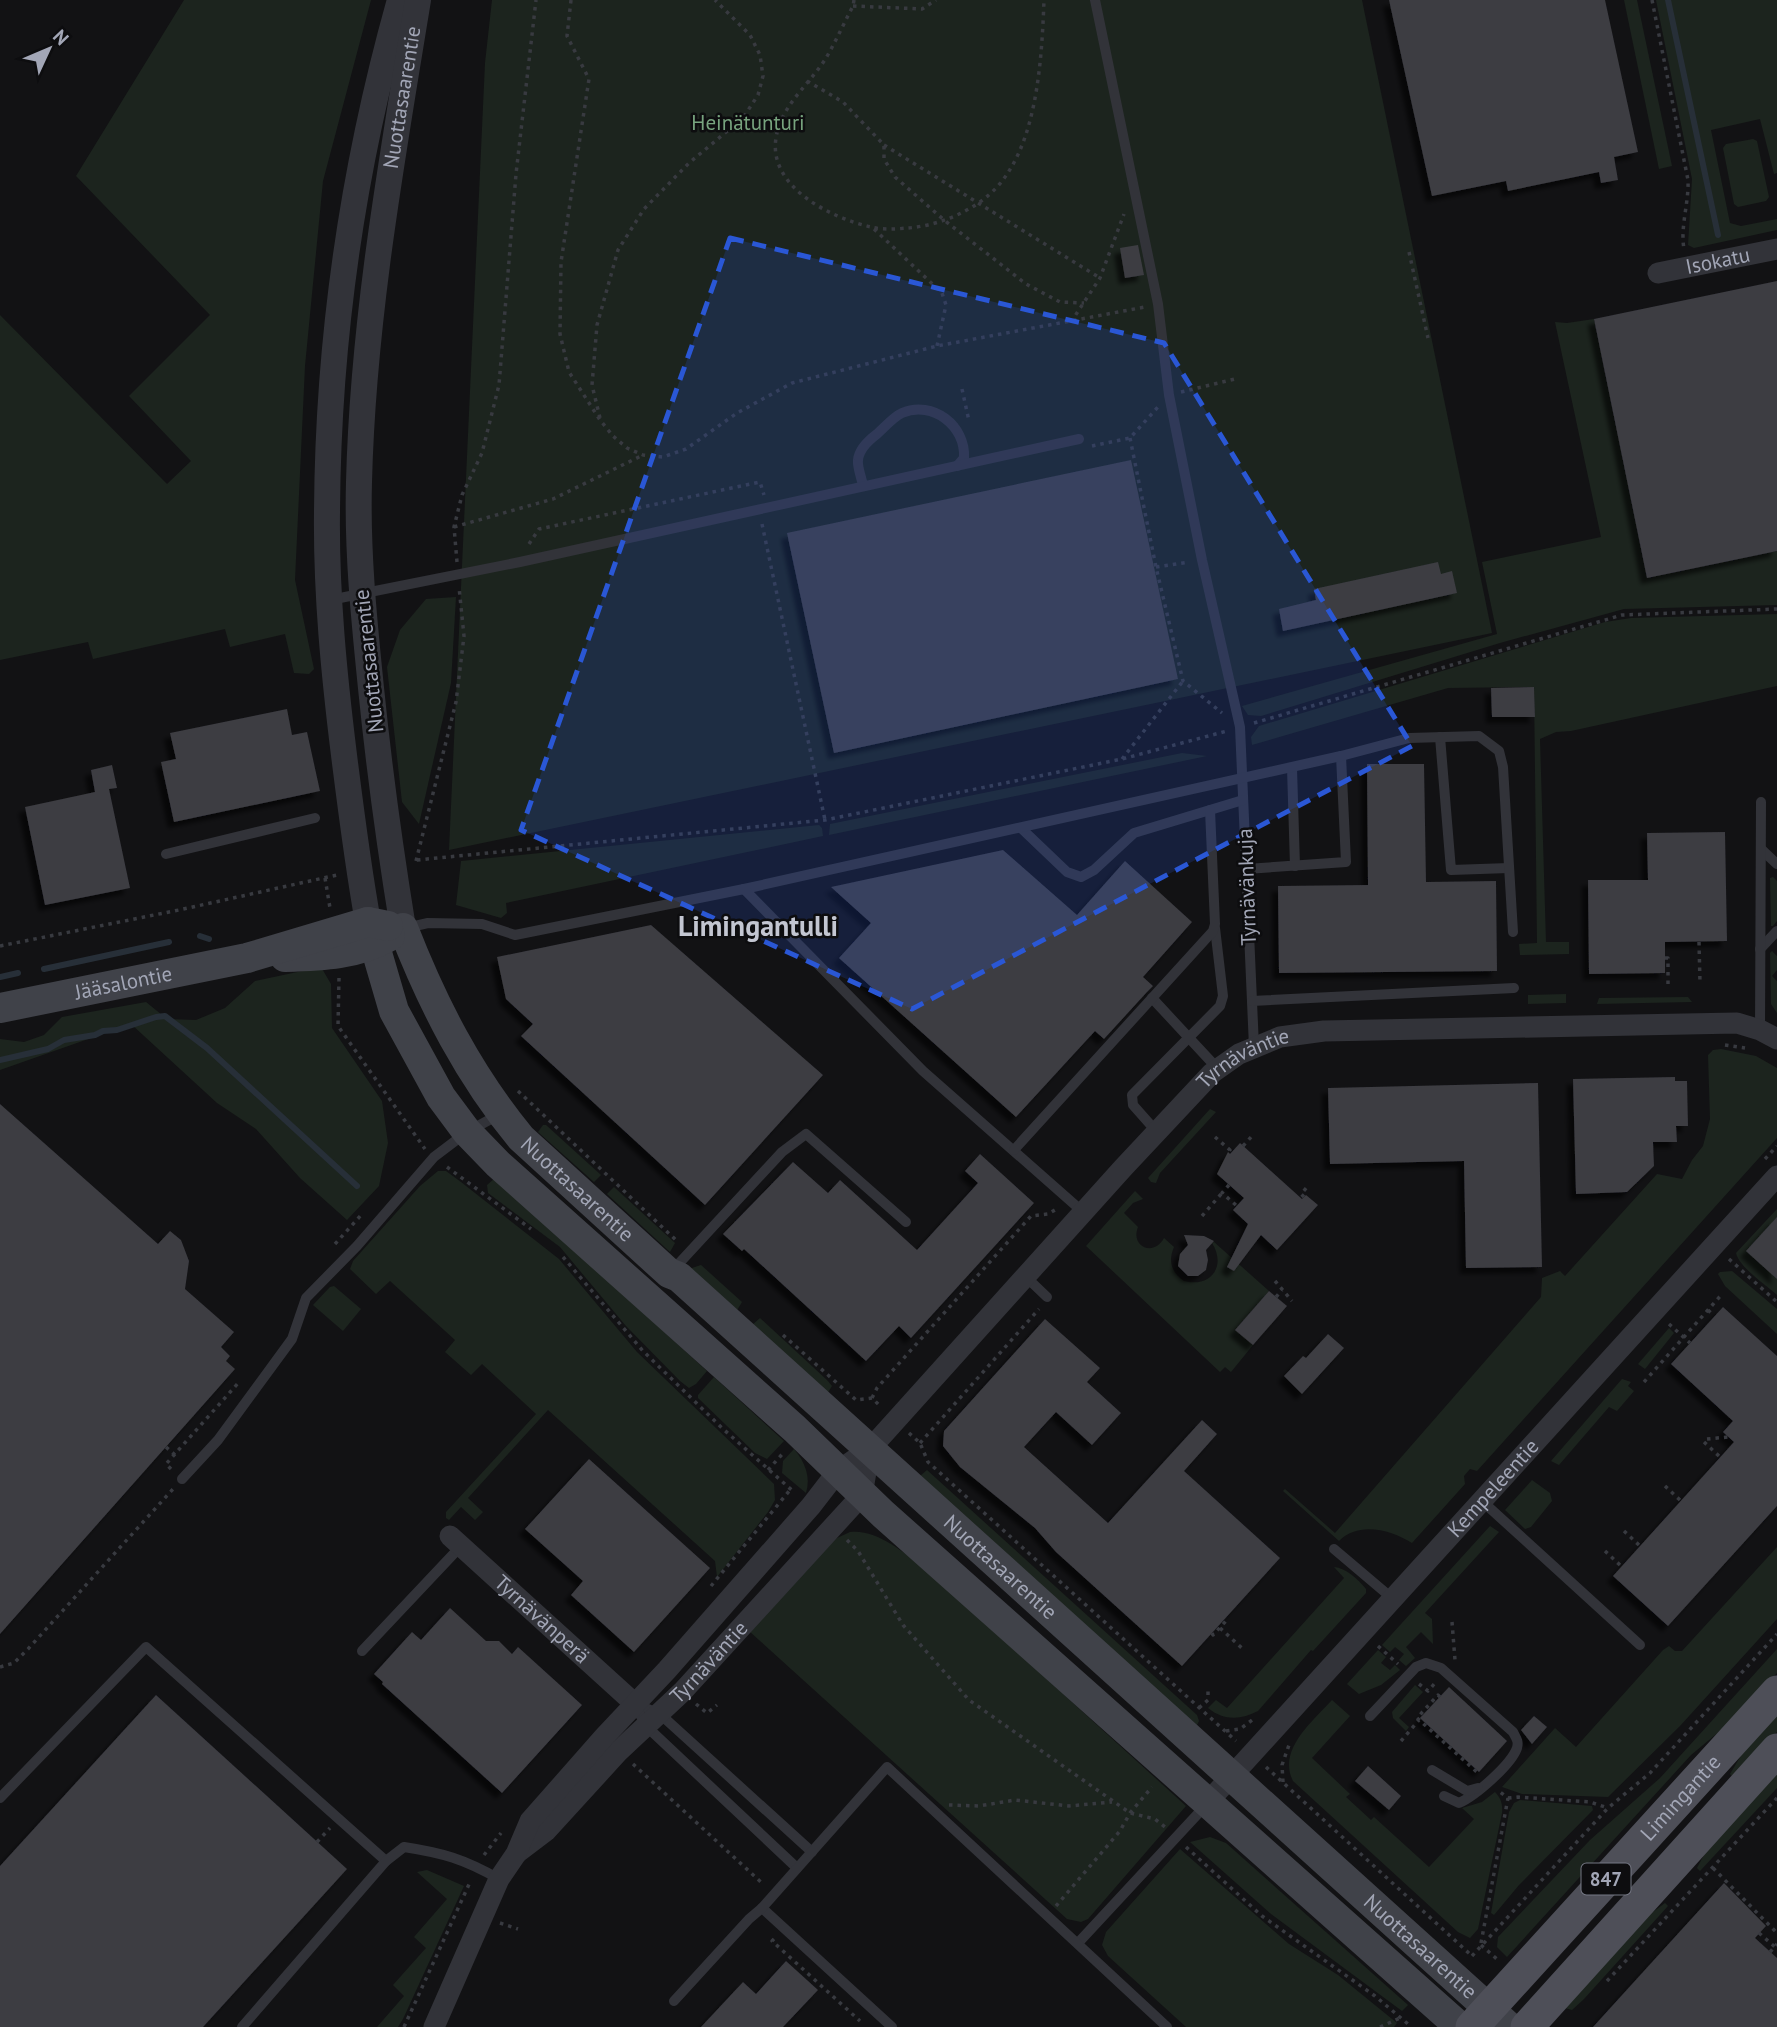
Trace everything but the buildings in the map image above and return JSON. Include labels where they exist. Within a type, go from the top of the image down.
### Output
[{"type":"main road","name":"Jääsalontie","points":[[0,1008],[403,929]]},
{"type":"main road","name":"Nuottasaarentie","points":[[403,929],[423,980],[450,1035],[508,1101],[527,1143],[679,1263],[679,1277],[870,1449],[1201,1730],[1232,1777],[1490,2021]]},
{"type":"main road","name":"Nuottasaarentie","points":[[371,934],[394,1011],[440,1097],[467,1132],[503,1169],[795,1429],[862,1495],[1460,2027]]},
{"type":"main road","name":"Limingantie","points":[[1490,2021],[1777,1692]]},
{"type":"main road","name":"Limingantie","points":[[1527,2027],[1777,1751]]},
{"type":"street","name":"Nuottasaarentie","points":[[371,934],[359,872],[334,669],[327,513],[334,349],[350,227],[374,99],[400,0]]},
{"type":"street","name":"Nuottasaarentie","points":[[403,929],[378,756],[361,593],[359,483],[367,348],[418,0]]},
{"type":"street","name":"Isokatu","points":[[1658,274],[1777,249]]},
{"type":"street","name":"Tyrnäväntie","points":[[434,2027],[499,1879],[516,1854],[530,1821],[634,1703],[667,1670],[811,1506],[838,1471],[870,1449],[1025,1276],[1075,1206],[1156,1131],[1217,1069],[1239,1054],[1280,1037],[1324,1031],[1737,1023],[1769,1035]]},
{"type":"street","name":"Kempeleentie","points":[[1208,1802],[1777,1176]]},
{"type":"street","points":[[862,1495],[870,1449]]},
{"type":"street","name":"Tyrnäväntie","points":[[516,1854],[546,1831],[620,1751],[653,1720],[862,1495]]},
{"type":"street","name":"Tyrnävänperä","points":[[456,1541],[634,1703]]},
{"type":"lane","name":"Tyrnävänkuja","points":[[1095,0],[1157,304],[1169,395],[1202,560],[1240,727],[1254,1047]]},
{"type":"lane","points":[[863,486],[858,460],[865,444],[901,414],[920,409],[939,413],[960,435],[965,449],[964,458],[957,466]]},
{"type":"lane","points":[[330,600],[520,562],[1079,439]]},
{"type":"lane","points":[[403,929],[428,923],[482,924],[516,935],[744,890],[1021,829],[1292,768],[1409,738],[1479,736],[1499,751],[1503,767],[1513,932]]},
{"type":"lane","points":[[1440,737],[1451,870],[1509,868]]},
{"type":"lane","points":[[1246,869],[1346,862],[1341,756]]},
{"type":"lane","points":[[1292,768],[1295,866]]},
{"type":"lane","points":[[1021,829],[1067,872],[1081,877],[1094,870],[1134,833],[1243,800]]},
{"type":"lane","points":[[1761,802],[1760,948],[1769,1035]]},
{"type":"lane","points":[[1156,1131],[1133,1105],[1132,1095],[1217,1010],[1222,1001],[1215,928],[1210,810]]},
{"type":"lane","points":[[166,854],[315,818]]},
{"type":"lane","points":[[1761,849],[1777,864]]},
{"type":"lane","points":[[744,890],[887,1036],[1075,1206]]},
{"type":"lane","points":[[1014,1150],[1215,928]]},
{"type":"lane","points":[[1760,948],[1777,931]]},
{"type":"lane","points":[[1252,1001],[1514,988]]},
{"type":"lane","points":[[1152,998],[1217,1069]]},
{"type":"lane","points":[[182,1479],[218,1440],[292,1339],[306,1298],[357,1246],[434,1157],[508,1101]]},
{"type":"lane","points":[[679,1263],[782,1152],[806,1134],[906,1222]]},
{"type":"lane","points":[[1025,1276],[1047,1297]]},
{"type":"lane","points":[[1482,1501],[1640,1645]]},
{"type":"lane","points":[[362,1651],[456,1541]]},
{"type":"lane","points":[[1334,1549],[1393,1599]]},
{"type":"lane","points":[[0,1798],[146,1647],[386,1861]]},
{"type":"lane","points":[[1370,1716],[1416,1667],[1426,1663],[1441,1668],[1513,1732],[1518,1740],[1512,1756],[1488,1782],[1469,1799],[1459,1803],[1444,1796]]},
{"type":"lane","points":[[634,1703],[813,1852]]},
{"type":"lane","points":[[634,1703],[797,1868]]},
{"type":"lane","points":[[674,2001],[774,1895],[887,1767],[1167,2027]]},
{"type":"lane","points":[[1432,1770],[1467,1791],[1480,1788]]},
{"type":"lane","points":[[1078,1943],[1208,1802]]},
{"type":"lane","points":[[242,2027],[386,1861],[404,1847],[443,1853],[499,1879]]},
{"type":"lane","points":[[762,1908],[892,2027]]},
{"type":"path","points":[[419,873],[416,860],[456,702],[464,636],[454,527],[462,495],[482,453],[499,385],[516,174],[536,0]]},
{"type":"path","points":[[571,0],[567,36],[589,79],[561,262],[561,334],[569,372],[600,420],[627,448],[643,455],[663,457],[686,449],[737,413],[792,383],[937,346],[1157,304]]},
{"type":"path","points":[[600,420],[592,384],[597,325],[618,250],[643,209],[689,163],[743,118],[758,95],[763,76],[760,55],[750,35],[715,0]]},
{"type":"path","points":[[854,0],[825,60],[787,110],[776,137],[776,160],[789,184],[809,200],[835,215],[872,228],[907,228],[944,220],[977,203],[1007,176],[1027,130],[1043,36],[1044,0]]},
{"type":"path","points":[[853,6],[922,9],[936,0]]},
{"type":"path","points":[[1652,0],[1688,180],[1689,196],[1682,241],[1684,252]]},
{"type":"path","points":[[807,81],[843,102],[884,145],[1100,278]]},
{"type":"path","points":[[884,145],[884,159],[895,177],[944,220],[1026,284],[1060,302],[1084,303]]},
{"type":"path","points":[[1071,322],[1100,278],[1134,189]]},
{"type":"path","points":[[872,228],[942,293],[946,305],[937,346]]},
{"type":"path","points":[[1409,252],[1428,338]]},
{"type":"path","points":[[1130,438],[1183,681],[1240,727]]},
{"type":"path","points":[[454,527],[553,499],[643,455]]},
{"type":"path","points":[[520,562],[539,529],[760,482],[769,520],[761,523],[825,820]]},
{"type":"path","points":[[1156,567],[1202,560]]},
{"type":"path","points":[[416,860],[825,820],[1122,759],[1622,615],[1777,609]]},
{"type":"path","points":[[1122,759],[1183,681]]},
{"type":"path","points":[[0,946],[348,874]]},
{"type":"path","points":[[325,878],[330,910]]},
{"type":"path","points":[[1699,942],[1700,983]]},
{"type":"path","points":[[1665,958],[1668,958],[1668,984]]},
{"type":"path","points":[[1723,1045],[1746,1048]]},
{"type":"path","points":[[508,1101],[679,1263]]},
{"type":"path","points":[[1244,1146],[1252,1136]]},
{"type":"path","points":[[1216,1137],[1230,1150],[1228,1152]]},
{"type":"path","points":[[1202,1216],[1229,1185]]},
{"type":"path","points":[[1304,1197],[1301,1194],[1308,1186]]},
{"type":"path","points":[[1222,1193],[1237,1206]]},
{"type":"path","points":[[872,1398],[877,1388],[1031,1216],[1075,1206]]},
{"type":"path","points":[[1714,1245],[1777,1302]]},
{"type":"path","points":[[1275,1281],[1292,1301]]},
{"type":"path","points":[[1276,1297],[1282,1290]]},
{"type":"path","points":[[1644,1382],[1723,1293]]},
{"type":"path","points":[[920,1443],[1047,1297]]},
{"type":"path","points":[[1708,1310],[1714,1316]]},
{"type":"path","points":[[1668,1323],[1690,1343]]},
{"type":"path","points":[[781,1333],[856,1400],[872,1398]]},
{"type":"path","points":[[872,1398],[920,1443],[928,1462],[1199,1708],[1201,1730],[1252,1755],[1472,1956]]},
{"type":"path","points":[[1720,1457],[1705,1441],[1728,1437]]},
{"type":"path","points":[[166,1447],[174,1455]]},
{"type":"path","points":[[0,1667],[15,1663],[182,1479]]},
{"type":"path","points":[[1665,1486],[1681,1501]]},
{"type":"path","points":[[1624,1531],[1640,1546]]},
{"type":"path","points":[[1605,1551],[1621,1566]]},
{"type":"path","points":[[1212,1633],[1213,1635],[1220,1628],[1225,1619]]},
{"type":"path","points":[[1220,1628],[1244,1650]]},
{"type":"path","points":[[1481,1945],[1608,1808],[1650,1773],[1777,1634]]},
{"type":"path","points":[[1430,1688],[1438,1695]]},
{"type":"path","points":[[1199,1708],[1208,1700],[1208,1691]]},
{"type":"path","points":[[1401,1741],[1419,1720]]},
{"type":"path","points":[[620,1751],[774,1895]]},
{"type":"path","points":[[1048,1915],[1120,1831],[1130,1813],[1169,1767]]},
{"type":"path","points":[[1508,1798],[1590,1801],[1608,1808]]},
{"type":"path","points":[[1607,1981],[1777,1798]]},
{"type":"path","points":[[928,1805],[979,1806],[1016,1800],[1069,1805],[1114,1802]]},
{"type":"path","points":[[1713,1868],[1777,1933]]},
{"type":"path","points":[[783,1928],[772,1941],[867,2027]]},
{"type":"path","points":[[1759,1933],[1776,1945],[1770,1952]]},
{"type":"path","points":[[1380,2027],[1401,2018]]},
{"type":"highlighted area","points":[[730,238],[1164,343],[1412,746],[912,1009],[521,830]]},
{"type":"green space","points":[[184,0],[371,0],[323,181],[305,366],[295,580],[314,669],[309,674],[294,673],[285,634],[230,647],[225,629],[93,659],[88,642],[0,660],[0,315],[167,484],[191,461],[129,396],[210,315],[76,176]]},
{"type":"green space","name":"Heinätunturi","points":[[492,0],[1362,0],[1492,633],[449,850],[485,63]]},
{"type":"green space","points":[[1624,0],[1637,0],[1672,166],[1659,169]]},
{"type":"green space","points":[[1656,0],[1777,0],[1777,173],[1774,174],[1760,119],[1711,130],[1730,223],[1741,226],[1777,219],[1777,230],[1694,248],[1688,245],[1692,179]]},
{"type":"green space","points":[[1753,139],[1757,141],[1769,197],[1766,201],[1738,207],[1734,204],[1723,148],[1726,144]]},
{"type":"green space","points":[[1594,319],[1647,578],[1777,551],[1777,605],[1624,609],[1500,643],[1261,716],[1248,715],[1242,706],[1497,634],[1482,562],[1601,537],[1555,322]]},
{"type":"green space","points":[[456,597],[451,683],[419,824],[402,802],[387,667],[400,630],[426,599]]},
{"type":"green space","points":[[1777,614],[1777,686],[1556,732],[1540,739],[1546,942],[1569,942],[1569,954],[1520,955],[1519,944],[1537,943],[1534,687],[1448,688],[1252,745],[1251,737],[1259,726],[1605,622],[1631,618]]},
{"type":"green space","points":[[1182,753],[1207,756],[829,835],[830,824]]},
{"type":"green space","points":[[819,825],[823,836],[506,903],[507,913],[501,918],[456,905],[461,861]]},
{"type":"green space","points":[[1773,877],[1777,881],[1777,921],[1771,926],[1770,878]]},
{"type":"green space","points":[[1772,951],[1777,956],[1777,970],[1772,976],[1777,981],[1777,1013],[1771,1004]]},
{"type":"green space","points":[[321,967],[331,984],[332,1028],[382,1101],[388,1143],[379,1186],[347,1220],[300,1178],[256,1129],[217,1103],[131,1024],[0,1070],[0,1039],[24,1042],[44,1035],[62,1017],[146,1002],[167,1019],[196,1020],[225,1008],[255,981]]},
{"type":"green space","points":[[1566,994],[1566,1003],[1528,1004],[1528,995]]},
{"type":"green space","points":[[1688,997],[1692,1002],[1597,1004],[1599,998]]},
{"type":"green space","points":[[1713,1050],[1756,1056],[1777,1068],[1777,1138],[1477,1471],[1470,1469],[1464,1476],[1465,1484],[1412,1543],[1385,1531],[1365,1529],[1339,1541],[1283,1491],[1285,1489],[1335,1533],[1541,1297],[1542,1278],[1560,1271],[1565,1276],[1657,1174],[1682,1179],[1703,1146],[1710,1119],[1708,1055]]},
{"type":"green space","points":[[1210,1109],[1216,1112],[1160,1173],[1156,1183],[1151,1182],[1148,1178]]},
{"type":"green space","points":[[543,1125],[601,1175],[594,1182],[538,1132]]},
{"type":"green space","points":[[438,1171],[446,1171],[559,1259],[637,1352],[774,1484],[775,1500],[768,1512],[717,1577],[715,1561],[548,1410],[468,1498],[483,1512],[475,1520],[461,1507],[449,1520],[446,1518],[446,1512],[536,1414],[482,1364],[471,1375],[445,1352],[455,1340],[390,1281],[376,1294],[350,1269],[353,1261],[420,1186]]},
{"type":"green space","points":[[495,1178],[707,1371],[696,1384],[689,1388],[680,1381],[626,1326],[560,1247],[488,1193],[487,1185]]},
{"type":"green space","points":[[614,1187],[675,1243],[670,1252],[607,1194]]},
{"type":"green space","points":[[1135,1191],[1143,1199],[1133,1203],[1124,1213],[1138,1227],[1137,1240],[1149,1248],[1160,1244],[1164,1238],[1174,1247],[1172,1266],[1184,1281],[1201,1281],[1213,1274],[1218,1260],[1212,1243],[1214,1242],[1269,1291],[1235,1330],[1253,1345],[1231,1372],[1225,1367],[1220,1372],[1086,1246]]},
{"type":"green space","points":[[1777,1209],[1777,1295],[1747,1270],[1736,1253]]},
{"type":"green space","points":[[701,1265],[742,1302],[736,1312],[689,1269]]},
{"type":"green space","points":[[1732,1271],[1777,1309],[1777,1334],[1725,1286],[1718,1274]]},
{"type":"green space","points":[[334,1286],[361,1309],[343,1331],[313,1305]]},
{"type":"green space","points":[[760,1318],[827,1380],[832,1386],[827,1394],[751,1326]]},
{"type":"green space","points":[[1669,1328],[1674,1333],[1645,1369],[1638,1364]]},
{"type":"green space","points":[[714,1377],[784,1441],[767,1459],[755,1453],[698,1398]]},
{"type":"green space","points":[[1622,1379],[1631,1382],[1628,1386],[1634,1391],[1617,1411],[1609,1407],[1559,1465],[1551,1461]]},
{"type":"green space","points":[[794,1449],[806,1470],[806,1493],[782,1473],[783,1461]]},
{"type":"green space","points":[[927,1470],[1197,1715],[1199,1721],[1196,1727],[920,1476]]},
{"type":"green space","points":[[1532,1480],[1550,1493],[1552,1501],[1531,1527],[1525,1529],[1505,1510]]},
{"type":"green space","points":[[1490,1526],[1499,1532],[1425,1613],[1432,1619],[1433,1644],[1421,1632],[1406,1647],[1415,1658],[1406,1666],[1399,1660],[1404,1654],[1395,1647],[1390,1652],[1382,1645]]},
{"type":"green space","points":[[850,1532],[879,1538],[924,1567],[1186,1806],[1088,1919],[1081,1922],[1067,1919],[749,1631],[824,1549]]},
{"type":"green space","points":[[1777,1547],[1777,1619],[1680,1726],[1608,1797],[1522,1794],[1502,1787],[1555,1728],[1576,1747],[1663,1650],[1669,1646],[1675,1651],[1682,1651]]},
{"type":"green space","points":[[1334,1567],[1352,1575],[1366,1589],[1366,1593],[1258,1711],[1233,1718],[1208,1708],[1216,1700],[1227,1708],[1344,1578]]},
{"type":"green space","points":[[1777,1649],[1777,1673],[1738,1716],[1691,1755],[1507,1957],[1497,1947],[1498,1937],[1590,1840],[1660,1778]]},
{"type":"green space","points":[[1378,1650],[1386,1657],[1381,1663],[1390,1670],[1395,1665],[1400,1670],[1381,1685],[1359,1694],[1347,1684]]},
{"type":"green space","points":[[1415,1685],[1423,1692],[1399,1718],[1409,1727],[1406,1731],[1393,1718],[1392,1712]]},
{"type":"green space","points":[[1332,1700],[1350,1716],[1312,1758],[1350,1794],[1346,1797],[1371,1820],[1374,1817],[1429,1867],[1474,1819],[1462,1808],[1482,1802],[1495,1792],[1499,1797],[1502,1813],[1478,1929],[1470,1938],[1458,1932],[1293,1781],[1289,1769],[1293,1747]]},
{"type":"green space","points":[[1777,1711],[1777,1732],[1735,1779],[1730,1774],[1746,1747]]},
{"type":"green space","points":[[1777,1767],[1777,1788],[1700,1871],[1697,1868],[1706,1851]]},
{"type":"green space","points":[[1520,1800],[1592,1806],[1593,1810],[1519,1885],[1494,1915],[1491,1913],[1509,1812],[1514,1803]]},
{"type":"green space","points":[[1210,1837],[1226,1843],[1408,2005],[1402,2011],[1271,1914],[1190,1842]]},
{"type":"green space","points":[[1180,1849],[1289,1944],[1338,1975],[1397,2023],[1394,2027],[1186,2027],[1108,1956],[1102,1945],[1106,1932]]},
{"type":"green space","points":[[427,1870],[464,1886],[403,2019],[398,2027],[377,2027],[404,1996],[393,1985],[426,1948],[414,1937],[447,1899],[417,1872]]},
{"type":"green space","points":[[1665,1903],[1668,1906],[1584,1999],[1572,2010],[1561,2007],[1638,1923]]},
{"type":"waterway","points":[[1668,0],[1718,235]]},
{"type":"waterway","points":[[200,936],[209,939]]},
{"type":"waterway","points":[[44,969],[169,942]]},
{"type":"waterway","points":[[0,977],[18,973]]},
{"type":"waterway","points":[[0,1060],[48,1049],[64,1040],[117,1030],[165,1016],[207,1048],[357,1186]]},
{"type":"district","name":"Limingantulli","points":[[758,926]]}]
